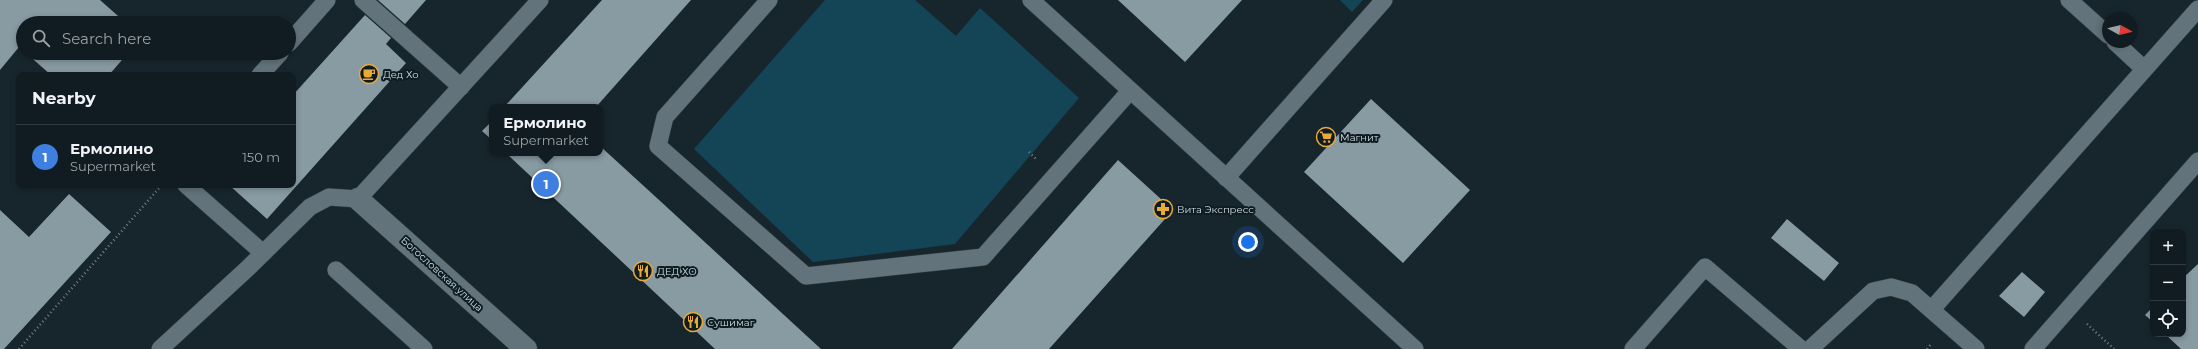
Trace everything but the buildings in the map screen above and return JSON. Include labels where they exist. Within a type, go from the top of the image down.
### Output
[{"type":"street","name":"Богословская улица","points":[[358,199],[526,349]]},
{"type":"lane","points":[[296,34],[327,0]]},
{"type":"lane","points":[[363,0],[461,87]]},
{"type":"lane","points":[[160,349],[310,207],[329,196],[358,199],[540,0]]},
{"type":"lane","points":[[769,0],[665,117],[658,146],[806,276],[983,257],[1130,91]]},
{"type":"lane","points":[[1031,0],[1415,349]]},
{"type":"lane","points":[[1226,178],[1384,0]]},
{"type":"lane","points":[[2069,0],[2102,30]]},
{"type":"lane","points":[[1932,310],[2198,8]]},
{"type":"lane","points":[[2121,48],[2144,69]]},
{"type":"lane","points":[[263,72],[274,60]]},
{"type":"lane","points":[[2033,349],[2198,161]]},
{"type":"lane","points":[[189,188],[263,253]]},
{"type":"lane","points":[[1633,349],[1705,267],[1802,349]]},
{"type":"lane","points":[[336,270],[424,349]]},
{"type":"lane","points":[[1810,349],[1873,291],[1891,287],[1912,293],[1976,349]]},
{"type":"path","points":[[19,349],[159,188]]},
{"type":"path","points":[[2069,308],[2114,349]]},
{"type":"shaded area","points":[[825,0],[915,0],[956,36],[980,8],[1079,98],[955,244],[813,262],[694,149]]},
{"type":"shaded area","points":[[1340,0],[1363,0],[1352,12]]},
{"type":"place","name":"Дед Хо","points":[[369,74]]},
{"type":"place","name":"Магнит","points":[[1326,137]]},
{"type":"place","name":"Ермолино","points":[[546,184]]},
{"type":"place","name":"Вита Экспресс","points":[[1163,209]]},
{"type":"place","name":"ДЕД ХО","points":[[643,271]]},
{"type":"place","name":"Сушимаг","points":[[693,322]]}]
